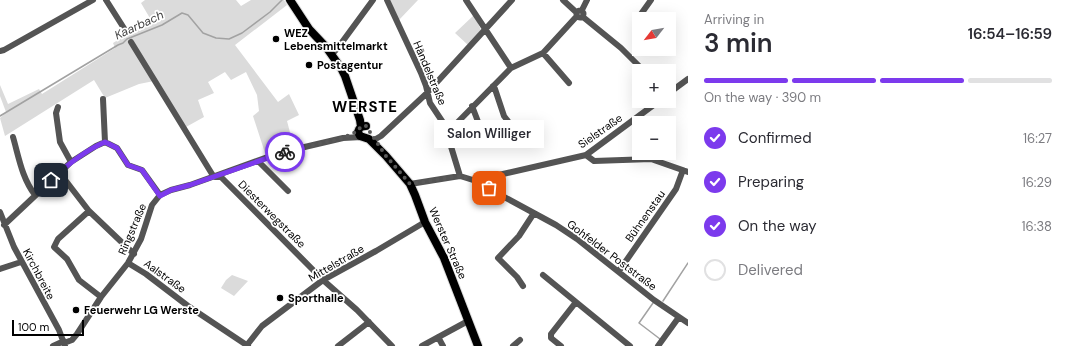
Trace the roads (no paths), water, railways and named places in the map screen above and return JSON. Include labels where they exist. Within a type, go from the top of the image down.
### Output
[{"type":"main road","points":[[290,1],[310,29],[335,52],[344,72],[364,131]]},
{"type":"main road","name":"Werster Straße","points":[[364,131],[369,140],[386,156],[410,184],[416,195],[425,222],[444,258],[478,346]]},
{"type":"street","points":[[0,51],[93,0]]},
{"type":"street","points":[[106,0],[127,33]]},
{"type":"street","points":[[335,52],[373,0]]},
{"type":"street","name":"Händelstraße","points":[[387,0],[421,73],[430,102],[448,132],[460,176]]},
{"type":"street","points":[[466,0],[511,68]]},
{"type":"street","name":"Ringstraße","points":[[52,346],[72,340],[77,334],[101,297],[134,254],[141,239],[152,205],[160,196],[171,190],[279,153],[343,138],[364,131],[381,136],[427,93],[512,0]]},
{"type":"street","points":[[563,0],[621,48],[637,64]]},
{"type":"street","points":[[448,132],[511,68],[543,53],[579,14],[586,0]]},
{"type":"street","points":[[642,12],[651,0]]},
{"type":"street","name":"Diesterwegstraße","points":[[132,42],[212,174],[221,177],[323,280],[369,322],[392,346]]},
{"type":"street","points":[[543,53],[569,83]]},
{"type":"street","points":[[676,88],[688,79]]},
{"type":"street","points":[[493,86],[504,116],[517,133]]},
{"type":"street","points":[[103,99],[105,142]]},
{"type":"street","points":[[472,106],[482,132]]},
{"type":"street","points":[[58,108],[56,113],[60,142],[71,162]]},
{"type":"street","name":"Sielstraße","points":[[478,182],[481,180],[586,155],[650,108]]},
{"type":"street","points":[[13,137],[21,168],[28,186],[35,195]]},
{"type":"street","points":[[4,225],[7,224],[35,195],[71,162],[105,142]]},
{"type":"street","points":[[105,142],[117,148],[128,165],[142,170],[160,196]]},
{"type":"street","points":[[586,155],[594,160],[651,159],[686,171]]},
{"type":"street","points":[[258,160],[288,191]]},
{"type":"street","name":"Bühnenstau","points":[[619,271],[676,189],[686,171]]},
{"type":"street","points":[[59,172],[90,211],[134,254]]},
{"type":"street","name":"Gohfelder Poststraße","points":[[410,184],[460,176],[478,182],[577,239],[654,300],[684,320]]},
{"type":"street","points":[[90,211],[58,239],[54,247],[67,259],[79,280],[101,297]]},
{"type":"street","name":"Kirchbreite","points":[[0,212],[4,225],[21,262],[64,343]]},
{"type":"street","points":[[523,286],[517,277],[498,258],[519,236],[534,213]]},
{"type":"street","name":"Mittelstraße","points":[[248,346],[262,326],[323,280],[425,222]]},
{"type":"street","points":[[0,269],[21,262]]},
{"type":"street","name":"Aalstraße","points":[[128,263],[146,274],[188,306],[248,346]]},
{"type":"street","points":[[543,275],[630,346]]},
{"type":"street","points":[[560,346],[551,338],[551,334],[576,302]]},
{"type":"street","points":[[658,346],[688,314]]},
{"type":"street","points":[[422,346],[468,321]]},
{"type":"street","points":[[338,346],[369,322]]},
{"type":"street","points":[[438,337],[443,346]]},
{"type":"street","points":[[513,346],[520,340]]},
{"type":"waterway","name":"Kaarbach","points":[[0,116],[123,43],[127,39],[162,25],[182,13],[188,15],[203,33],[216,38],[229,39],[242,33],[270,12],[282,0]]},
{"type":"waterway","points":[[663,301],[688,263]]},
{"type":"waterway","points":[[653,303],[639,323],[660,339]]},
{"type":"place","name":"WEZ Lebensmittelmarkt","points":[[276,39]]},
{"type":"place","name":"Postagentur","points":[[309,65]]},
{"type":"place","name":"Salon Williger","points":[[489,188]]},
{"type":"place","name":"Sporthalle","points":[[280,298]]},
{"type":"place","name":"Feuerwehr LG Werste","points":[[76,310]]},
{"type":"district","name":"WERSTE","points":[[365,107]]}]
